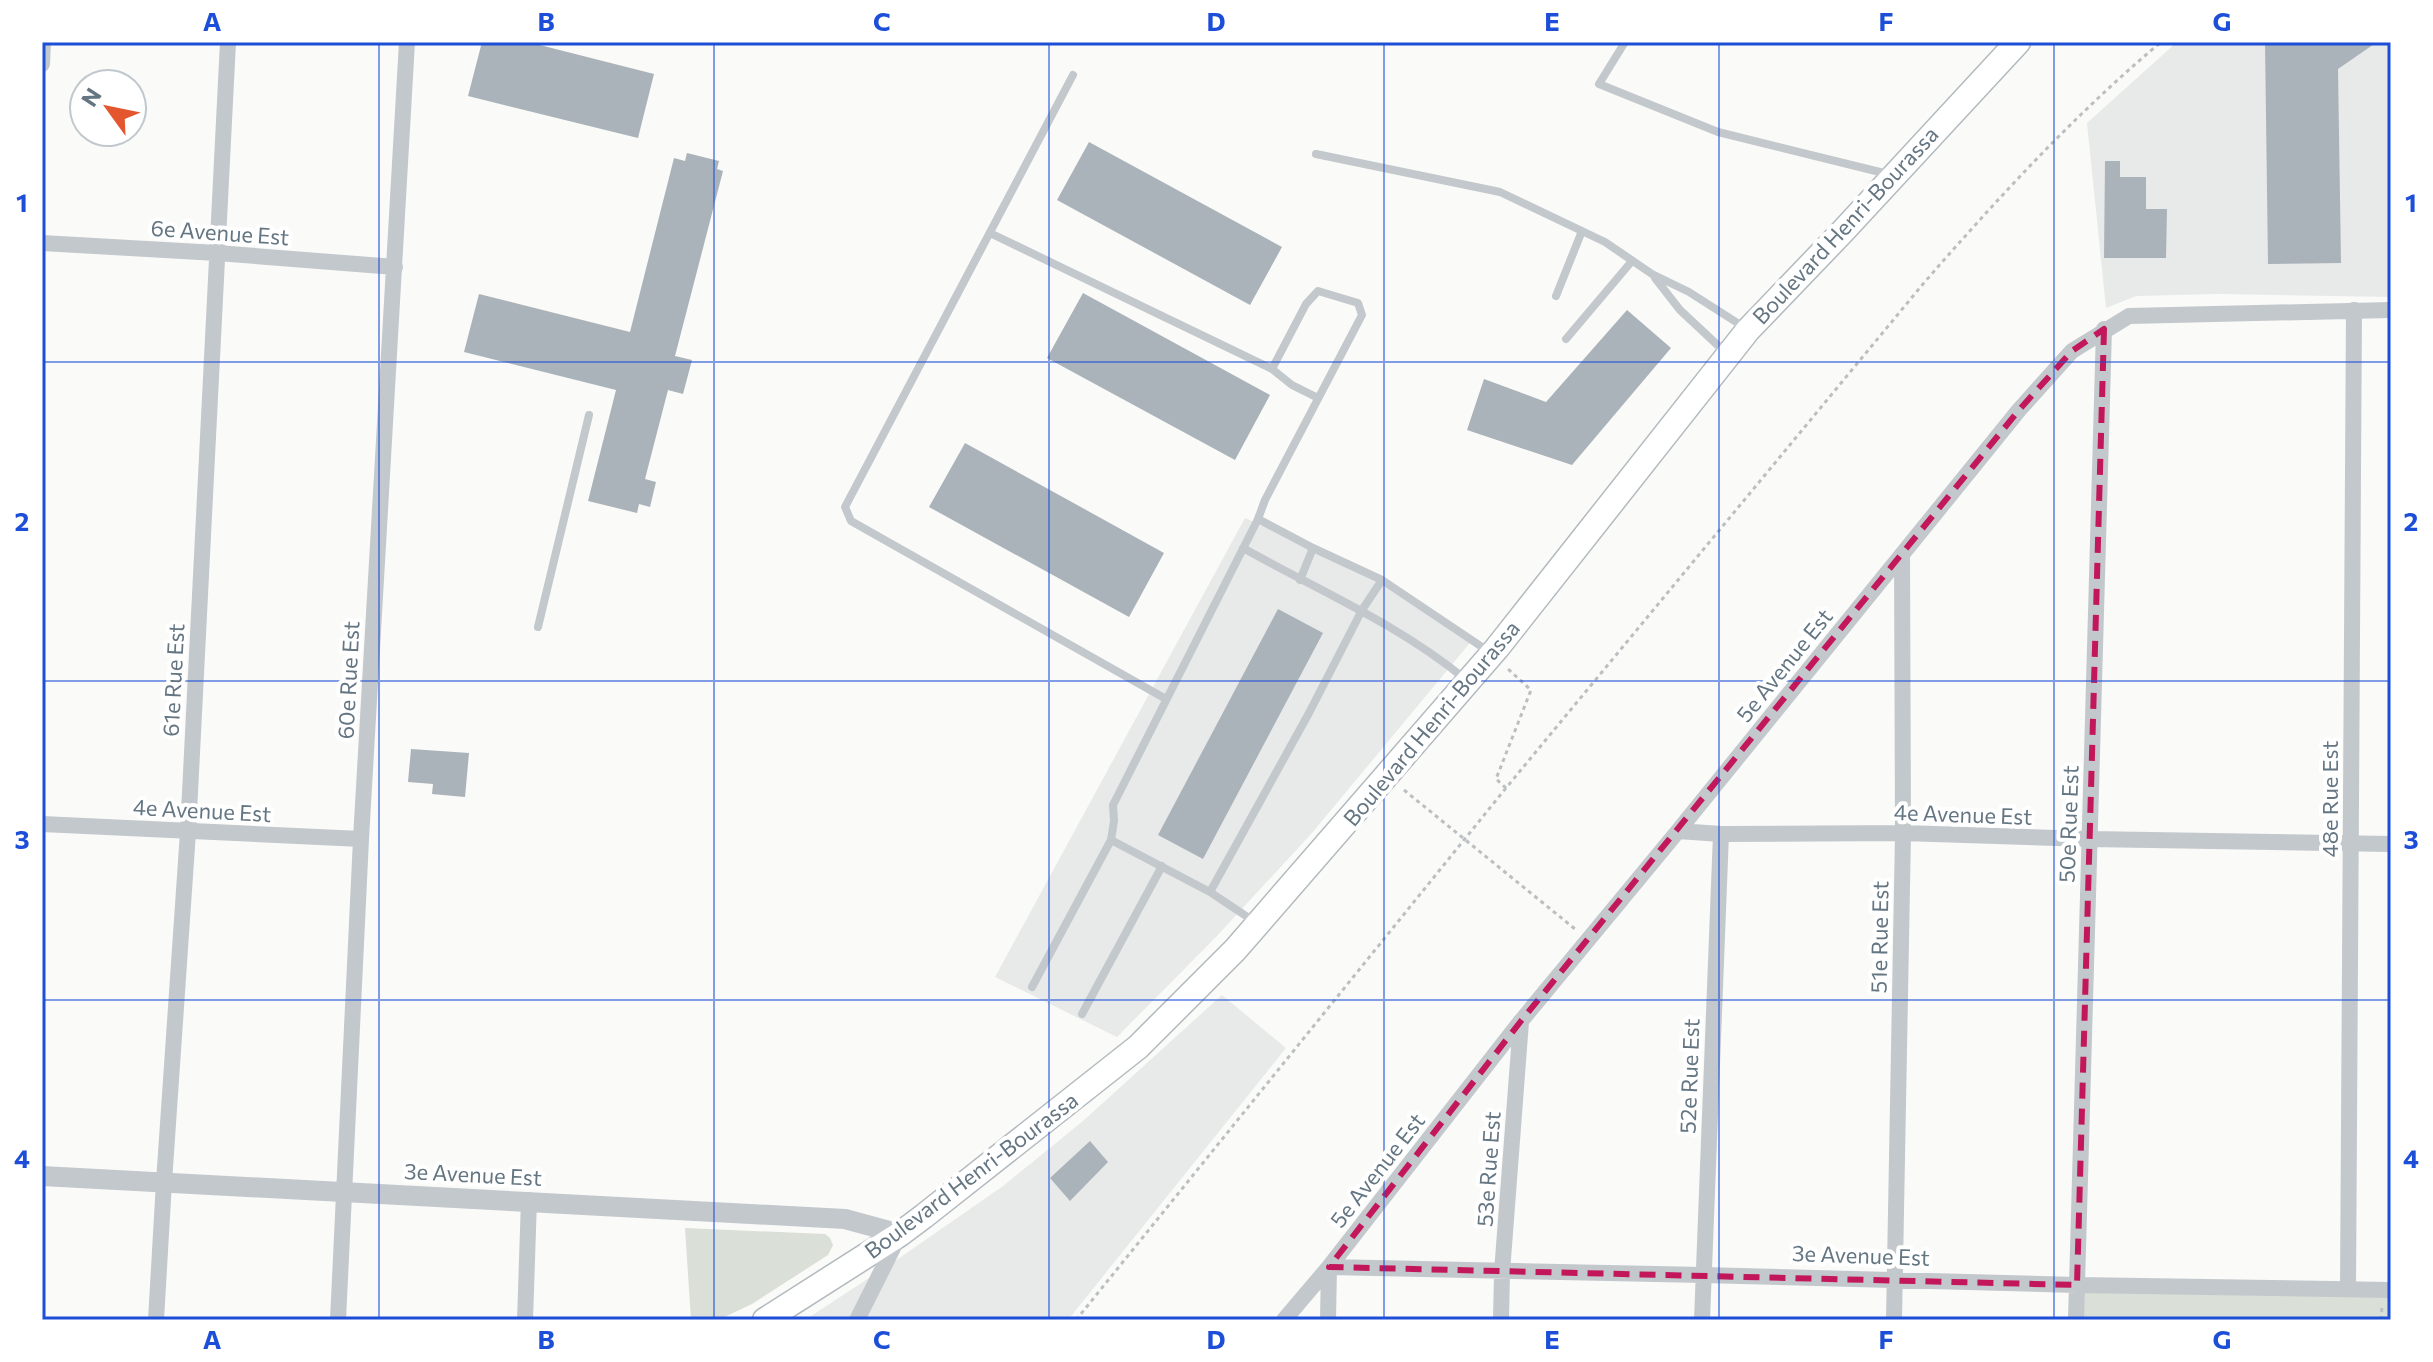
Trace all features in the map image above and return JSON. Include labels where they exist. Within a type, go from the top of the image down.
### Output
[{"type":"main road","name":"Boulevard Henri-Bourassa","points":[[765,1320],[900,1234],[1138,1047],[1235,950],[1492,654],[1727,354],[2018,42]]},
{"type":"street","points":[[42,64],[43,42]]},
{"type":"street","name":"61e Rue Est","points":[[156,1320],[188,832],[228,42]]},
{"type":"street","name":"60e Rue Est","points":[[338,1320],[361,839],[407,42]]},
{"type":"street","name":"6e Avenue Est","points":[[42,243],[395,267]]},
{"type":"street","name":"48e Rue Est","points":[[2348,1289],[2354,310]]},
{"type":"street","name":"5e Avenue Est","points":[[1284,1320],[1521,1021],[2019,410],[2072,351],[2129,316],[2391,310]]},
{"type":"street","name":"50e Rue Est","points":[[2076,1320],[2104,329]]},
{"type":"street","name":"51e Rue Est","points":[[1894,1320],[1903,833],[1902,555]]},
{"type":"street","name":"4e Avenue Est","points":[[42,824],[361,839]]},
{"type":"street","name":"4e Avenue Est","points":[[1678,831],[2391,844]]},
{"type":"street","name":"52e Rue Est","points":[[1702,1320],[1721,834]]},
{"type":"street","name":"53e Rue Est","points":[[1501,1320],[1521,1021]]},
{"type":"street","name":"3e Avenue Est","points":[[42,1176],[845,1219],[900,1234]]},
{"type":"street","points":[[525,1320],[529,1200]]},
{"type":"street","points":[[857,1320],[900,1234]]},
{"type":"street","points":[[1328,1320],[1329,1267]]},
{"type":"street","name":"3e Avenue Est","points":[[1329,1267],[2391,1290]]},
{"type":"lane","points":[[1625,42],[1599,84],[1718,132],[1892,175]]},
{"type":"lane","points":[[1073,75],[845,507],[851,521],[1166,699]]},
{"type":"lane","points":[[1316,154],[1500,192],[1605,242],[1652,274],[1689,292],[1748,330]]},
{"type":"lane","points":[[1556,296],[1582,231]]},
{"type":"lane","points":[[990,233],[1272,369],[1292,385],[1318,398]]},
{"type":"lane","points":[[1566,339],[1632,261]]},
{"type":"lane","points":[[1652,274],[1680,310],[1727,354]]},
{"type":"lane","points":[[1032,987],[1111,840],[1113,805],[1265,500],[1362,315],[1358,303],[1318,291],[1306,304],[1272,369]]},
{"type":"lane","points":[[538,627],[589,415]]},
{"type":"lane","points":[[1258,519],[1382,580],[1492,654]]},
{"type":"lane","points":[[1243,548],[1362,610],[1438,656],[1468,682]]},
{"type":"lane","points":[[1300,580],[1313,548]]},
{"type":"lane","points":[[1210,892],[1362,610],[1382,580]]},
{"type":"lane","points":[[1111,840],[1210,892],[1258,924]]},
{"type":"lane","points":[[1082,1014],[1162,866]]},
{"type":"path","points":[[1076,1320],[1506,788],[1923,284],[1987,211],[2065,131],[2161,42]]},
{"type":"path","points":[[1492,654],[1531,690],[1496,779],[1506,788]]},
{"type":"path","points":[[1387,776],[1588,939]]},
{"type":"highlighted area","points":[[2104,329],[2077,1285],[1329,1267],[1521,1021],[2019,410],[2072,351]]},
{"type":"shaded area","points":[[2177,42],[2391,42],[2391,297],[2136,296],[2106,308],[2087,123]]},
{"type":"shaded area","points":[[1245,518],[1404,590],[1474,638],[1312,833],[1216,937],[1117,1037],[995,977]]},
{"type":"shaded area","points":[[1222,995],[1286,1048],[1068,1320],[805,1320],[1003,1186],[1083,1121]]},
{"type":"shaded area","points":[[685,1228],[825,1234],[833,1245],[828,1255],[752,1304],[718,1320],[691,1320]]},
{"type":"shaded area","points":[[2077,1285],[2391,1290],[2391,1320],[2076,1320]]},
{"type":"building","points":[[482,42],[528,42],[654,74],[638,138],[468,96]]},
{"type":"building","points":[[2265,42],[2377,42],[2338,69],[2341,263],[2268,264]]},
{"type":"building","points":[[1089,142],[1282,247],[1250,305],[1057,200]]},
{"type":"building","points":[[687,153],[719,161],[717,169],[723,171],[675,356],[692,360],[683,394],[668,390],[645,479],[656,482],[650,507],[639,504],[637,513],[588,501],[616,390],[464,352],[479,294],[630,332],[674,158],[685,161]]},
{"type":"building","points":[[2105,161],[2120,161],[2120,177],[2146,177],[2146,209],[2167,209],[2166,258],[2104,258]]},
{"type":"building","points":[[1083,293],[1270,395],[1235,460],[1047,358]]},
{"type":"building","points":[[1627,310],[1671,348],[1572,465],[1467,430],[1484,379],[1546,402]]},
{"type":"building","points":[[965,443],[1164,553],[1129,617],[929,507]]},
{"type":"building","points":[[1278,609],[1323,633],[1203,859],[1158,835]]},
{"type":"building","points":[[411,749],[469,753],[465,797],[432,794],[433,784],[408,782]]},
{"type":"building","points":[[1090,1141],[1108,1162],[1070,1201],[1050,1178]]}]
